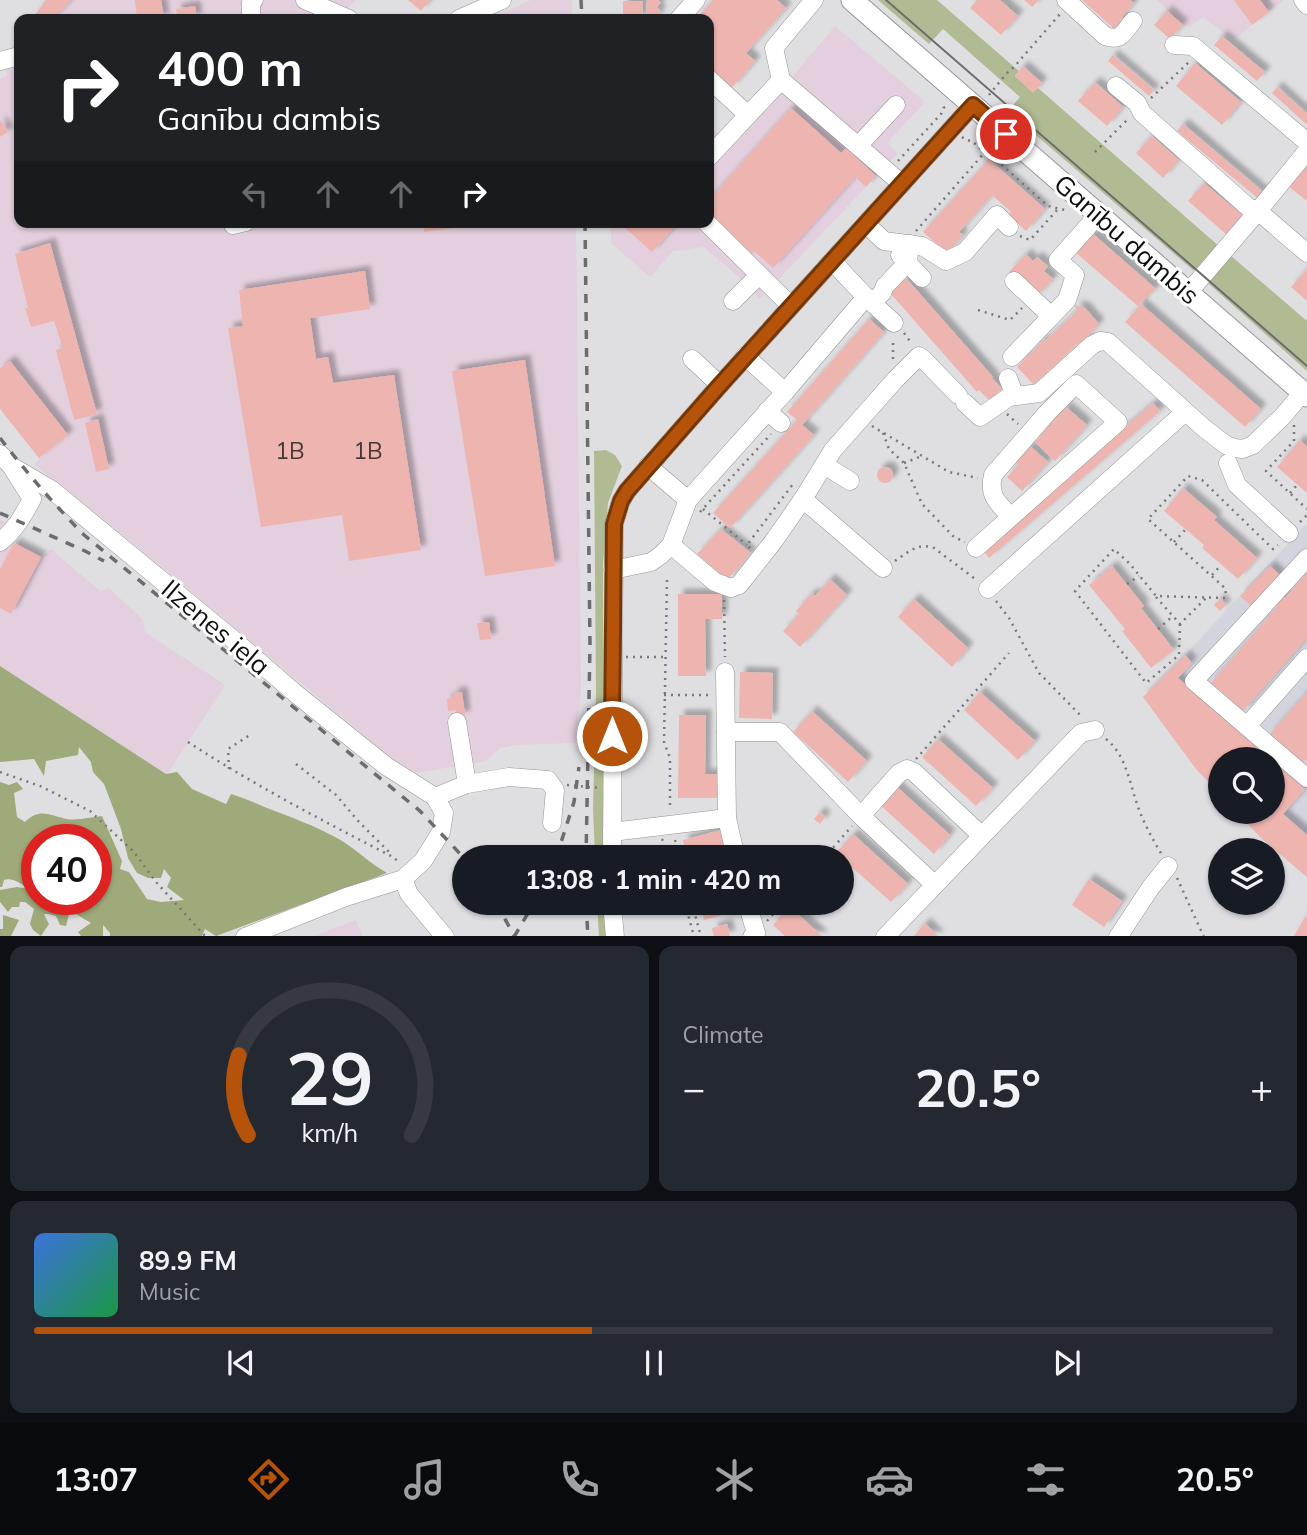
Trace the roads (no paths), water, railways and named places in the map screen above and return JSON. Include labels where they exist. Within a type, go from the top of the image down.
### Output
[{"type":"main road","name":"Ganību dambis","points":[[852,0],[973,105],[1093,221],[1188,293],[1305,394]]},
{"type":"street","points":[[305,0],[337,14]]},
{"type":"street","points":[[683,14],[696,0]]},
{"type":"street","points":[[814,0],[774,48],[781,80],[895,178]]},
{"type":"street","points":[[1303,0],[1307,5]]},
{"type":"street","points":[[469,14],[496,1]]},
{"type":"street","points":[[1068,2],[1105,36],[1112,39],[1119,37],[1133,21]]},
{"type":"street","points":[[1174,45],[1194,46],[1307,142]]},
{"type":"street","points":[[714,152],[781,80]]},
{"type":"street","points":[[714,84],[748,115]]},
{"type":"street","points":[[1116,86],[1137,103],[1142,113],[1248,207],[1258,211],[1307,253]]},
{"type":"street","points":[[858,146],[896,105]]},
{"type":"street","points":[[612,845],[614,524],[621,501],[720,385],[866,224],[895,178],[973,105]]},
{"type":"street","points":[[1188,293],[1307,150]]},
{"type":"street","points":[[884,241],[922,247],[946,261],[965,251],[997,215],[1015,232]]},
{"type":"street","points":[[1012,357],[1067,300],[1075,275],[1058,260],[1093,221]]},
{"type":"street","points":[[866,224],[922,278]]},
{"type":"street","points":[[712,228],[791,306]]},
{"type":"street","points":[[613,570],[651,562],[671,545],[695,504],[774,417],[785,392],[869,300],[882,293],[885,286],[908,262],[911,244]]},
{"type":"street","points":[[832,261],[903,332]]},
{"type":"street","points":[[733,300],[759,275]]},
{"type":"street","points":[[1014,282],[1051,316]]},
{"type":"street","points":[[671,545],[715,582],[726,587],[739,584],[773,542],[833,450],[919,356],[980,417],[1009,397],[1039,393],[1091,345],[1100,341],[1108,342],[1205,429],[1226,444],[1243,449],[1253,445],[1305,394]]},
{"type":"street","points":[[746,356],[785,392]]},
{"type":"street","points":[[692,359],[720,385]]},
{"type":"street","points":[[1007,378],[1015,396]]},
{"type":"street","points":[[976,548],[1011,517],[1118,422],[1076,384],[993,475],[992,493],[1011,517]]},
{"type":"street","points":[[1039,393],[1047,414]]},
{"type":"street","points":[[988,589],[1185,412]]},
{"type":"street","points":[[0,542],[19,523],[32,499],[6,460]]},
{"type":"street","name":"Ilzenes iela","points":[[6,460],[52,490],[386,766],[435,797]]},
{"type":"street","points":[[1228,463],[1237,485],[1289,533]]},
{"type":"street","points":[[824,465],[850,481]]},
{"type":"street","points":[[649,466],[695,504]]},
{"type":"street","points":[[803,499],[883,568]]},
{"type":"street","points":[[1307,558],[1194,681],[1307,778]]},
{"type":"street","points":[[1247,726],[1307,658]]},
{"type":"street","points":[[725,665],[727,818],[733,845]]},
{"type":"street","points":[[457,722],[467,784]]},
{"type":"street","points":[[885,936],[1082,733],[1095,730]]},
{"type":"street","points":[[726,732],[780,732],[861,816],[934,884]]},
{"type":"street","points":[[861,816],[899,774],[907,769],[914,772],[981,835]]},
{"type":"street","points":[[245,936],[407,876],[423,861],[441,832],[444,813],[435,797],[467,784],[509,777],[548,780],[555,790],[552,823]]},
{"type":"street","points":[[612,832],[727,818]]},
{"type":"street","points":[[1118,936],[1168,866]]},
{"type":"street","points":[[407,876],[409,894],[445,936]]},
{"type":"street","points":[[613,915],[615,936]]},
{"type":"street","points":[[750,915],[755,935]]},
{"type":"tram line","points":[[886,0],[1307,366]]},
{"type":"railway","points":[[581,0],[582,14]]},
{"type":"railway","points":[[585,228],[590,645],[586,845]]},
{"type":"railway","points":[[0,438],[40,488],[84,535],[420,811],[452,845]]},
{"type":"railway","points":[[0,513],[104,561]]},
{"type":"railway","points":[[560,845],[574,802],[579,767]]},
{"type":"railway","points":[[503,915],[514,936]]},
{"type":"railway","points":[[515,936],[527,915]]},
{"type":"railway","points":[[587,915],[588,936]]}]
